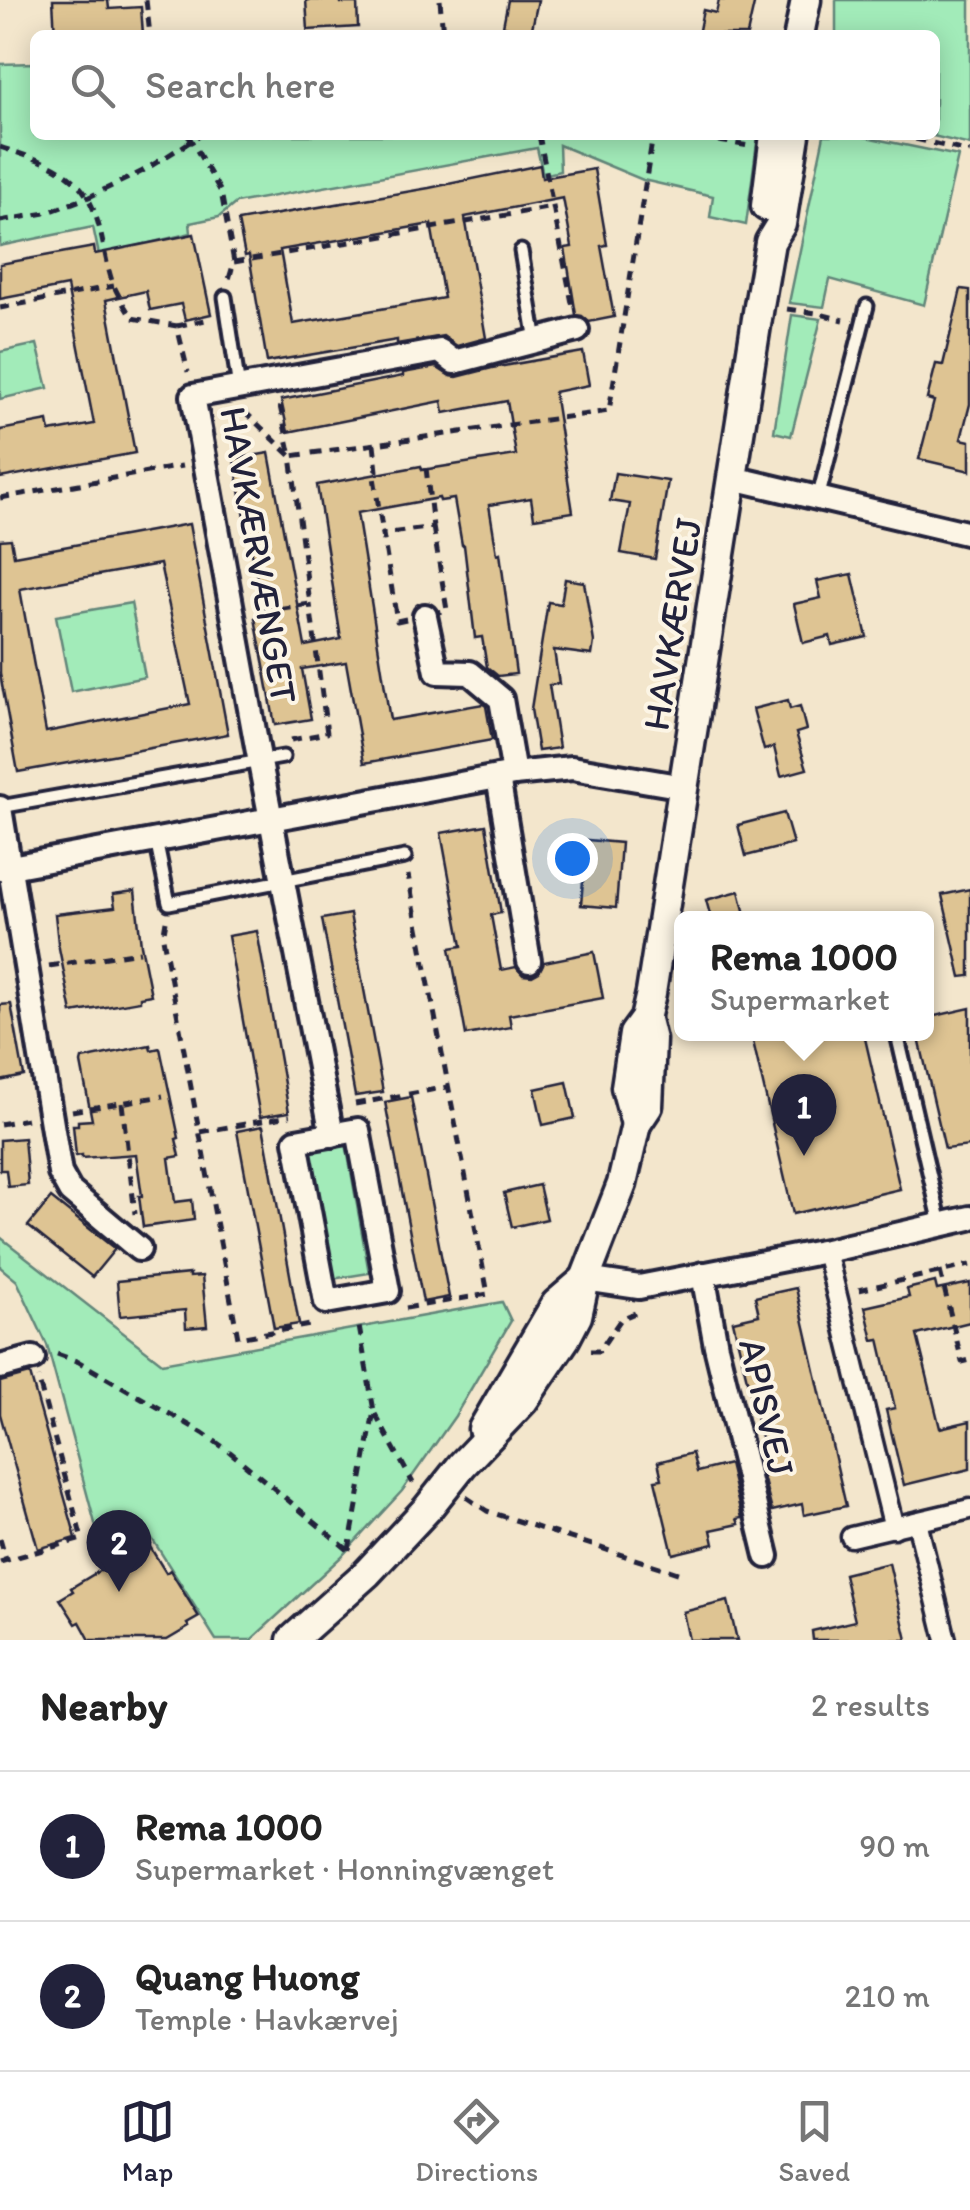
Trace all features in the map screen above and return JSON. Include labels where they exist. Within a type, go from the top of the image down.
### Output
[{"type":"street","points":[[800,30],[806,0]]},
{"type":"street","name":"HAVKÆRVEJ","points":[[292,1640],[367,1572],[523,1402],[577,1316],[585,1279],[622,1184],[636,1124],[648,1106],[651,1040],[645,1018],[759,306],[770,242],[781,224],[795,140]]},
{"type":"street","name":"HAVKÆRVEJ","points":[[763,141],[764,219],[770,242]]},
{"type":"street","name":"HAVKÆRVÆNGET","points":[[332,1135],[270,818],[266,755],[233,615],[193,396],[440,351],[454,362],[577,330]]},
{"type":"street","points":[[734,478],[970,534]]},
{"type":"street","points":[[425,616],[437,672],[470,673],[501,699],[506,776],[529,961]]},
{"type":"street","points":[[5,868],[506,776],[572,768],[684,787]]},
{"type":"street","points":[[0,808],[5,868],[27,970],[60,1173],[70,1191],[138,1249]]},
{"type":"street","points":[[358,1130],[388,1291],[326,1302],[296,1141],[332,1135],[358,1130]]},
{"type":"street","points":[[585,1279],[639,1286],[826,1251],[970,1218]]},
{"type":"street","points":[[826,1251],[894,1528]]},
{"type":"street","name":"APISVEJ","points":[[703,1274],[716,1346],[767,1556]]},
{"type":"street","name":"HAVKÆRVEJ","points":[[455,1475],[556,1304],[585,1279]]},
{"type":"street","points":[[2,1360],[32,1358]]},
{"type":"street","points":[[851,1537],[970,1509]]},
{"type":"street","points":[[917,1522],[946,1640]]},
{"type":"lane","points":[[521,251],[536,341]]},
{"type":"lane","points":[[225,297],[231,389]]},
{"type":"lane","points":[[818,498],[867,306]]},
{"type":"lane","points":[[0,808],[266,755]]},
{"type":"lane","points":[[156,840],[169,904],[405,857]]},
{"type":"lane","points":[[899,1041],[941,1224]]},
{"type":"path","points":[[146,0],[149,30]]},
{"type":"path","points":[[440,0],[443,30]]},
{"type":"path","points":[[0,221],[46,213],[89,197],[143,171],[185,140]]},
{"type":"path","points":[[191,140],[221,192],[234,262],[225,297]]},
{"type":"path","points":[[540,140],[577,330]]},
{"type":"path","points":[[919,140],[970,152]]},
{"type":"path","points":[[0,147],[56,168],[72,178],[89,197],[99,221],[114,286],[132,318],[177,326],[227,316]]},
{"type":"path","points":[[234,262],[553,206]]},
{"type":"path","points":[[0,308],[114,286]]},
{"type":"path","points":[[759,306],[816,312],[862,324]]},
{"type":"path","points":[[177,326],[193,396]]},
{"type":"path","points":[[231,389],[291,456],[327,732],[266,755]]},
{"type":"path","points":[[374,444],[378,471],[374,477],[397,621],[447,610],[426,468]]},
{"type":"path","points":[[0,498],[205,462]]},
{"type":"path","points":[[383,534],[433,527]]},
{"type":"path","points":[[233,615],[310,604]]},
{"type":"path","points":[[27,970],[140,952]]},
{"type":"path","points":[[0,1124],[163,1096]]},
{"type":"path","points":[[122,1103],[138,1249]]},
{"type":"path","points":[[836,1295],[970,1264]]},
{"type":"path","points":[[940,1272],[962,1362],[970,1360]]},
{"type":"path","points":[[355,1297],[374,1411],[427,1510]]},
{"type":"path","points":[[565,1338],[586,1350],[599,1351],[621,1318],[643,1312]]},
{"type":"path","points":[[0,1539],[3,1561],[82,1539],[32,1358],[58,1354],[79,1362],[230,1452],[349,1550],[367,1572]]},
{"type":"path","points":[[349,1550],[374,1411]]},
{"type":"path","points":[[455,1475],[487,1510],[684,1575]]},
{"type":"green space","points":[[836,0],[970,0],[970,145],[940,138],[940,30],[836,30]]},
{"type":"green space","points":[[30,63],[30,140],[757,140],[746,225],[710,217],[713,196],[643,180],[559,145],[560,171],[543,175],[537,148],[236,203],[219,217],[190,223],[191,233],[99,255],[93,227],[0,246],[0,64]]},
{"type":"green space","points":[[823,140],[880,140],[958,156],[924,305],[830,279],[824,307],[789,303]]},
{"type":"green space","points":[[792,315],[821,319],[791,436],[774,432]]},
{"type":"green space","points":[[37,344],[48,388],[0,399],[0,352]]},
{"type":"green space","points":[[131,603],[145,677],[71,692],[56,616]]},
{"type":"green space","points":[[346,1143],[369,1273],[332,1279],[308,1150]]},
{"type":"green space","points":[[0,1237],[162,1363],[502,1302],[511,1321],[455,1416],[402,1491],[341,1557],[251,1640],[216,1640],[146,1529],[104,1557],[47,1345],[17,1281],[0,1267]]},
{"type":"building","points":[[53,0],[108,0],[109,9],[141,7],[143,30],[55,30]]},
{"type":"building","points":[[306,0],[357,3],[358,27],[308,30]]},
{"type":"building","points":[[508,0],[538,0],[532,30],[503,26]]},
{"type":"building","points":[[719,0],[755,0],[748,30],[699,30],[703,10],[716,13]]},
{"type":"building","points":[[540,165],[542,178],[594,169],[607,245],[601,246],[614,317],[589,322],[576,315],[565,248],[572,247],[563,198],[465,217],[486,338],[457,346],[443,336],[397,344],[397,340],[267,362],[249,255],[245,256],[238,221]],"holes":[[[431,224],[444,298],[293,324],[280,250]]]},
{"type":"building","points":[[194,234],[211,314],[185,320],[181,304],[150,310],[146,291],[106,300],[135,453],[0,478],[0,430],[48,421],[50,432],[94,424],[67,286],[0,299],[0,264],[94,247],[95,254]]},
{"type":"building","points":[[961,289],[970,290],[970,404],[961,439],[970,441],[970,471],[919,459],[934,401],[927,399],[936,364],[943,365]]},
{"type":"building","points":[[583,352],[589,385],[554,392],[573,512],[534,518],[531,498],[489,505],[497,554],[500,553],[516,674],[498,676],[487,667],[482,637],[475,638],[464,545],[454,499],[439,498],[357,513],[390,720],[483,704],[492,740],[364,763],[346,662],[302,669],[311,719],[275,725],[255,618],[264,616],[234,459],[269,453],[305,646],[341,639],[317,485],[421,466],[422,470],[516,455],[507,401],[444,413],[442,401],[288,432],[281,400],[436,367],[457,377]]},
{"type":"building","points":[[615,473],[668,481],[655,559],[621,553],[630,504],[610,501]]},
{"type":"building","points":[[189,524],[228,734],[18,772],[0,674],[0,540],[11,539],[14,556]],"holes":[[[160,564],[190,704],[46,732],[20,589]]]},
{"type":"building","points":[[852,574],[867,637],[832,645],[830,636],[803,643],[794,604],[821,598],[817,581]]},
{"type":"building","points":[[565,579],[584,582],[594,642],[592,655],[554,650],[559,684],[549,685],[559,748],[538,751],[531,709],[548,602],[561,604]]},
{"type":"building","points":[[788,700],[790,709],[800,706],[806,730],[796,733],[807,769],[781,776],[774,747],[764,750],[753,709]]},
{"type":"building","points":[[784,813],[793,844],[746,856],[738,825]]},
{"type":"building","points":[[486,825],[501,913],[491,915],[501,970],[516,967],[523,975],[532,976],[544,962],[594,952],[603,998],[509,1015],[511,1027],[466,1035],[450,948],[462,946],[441,833]]},
{"type":"building","points":[[565,838],[621,843],[616,908],[581,905],[584,868],[563,866]]},
{"type":"building","points":[[970,889],[970,976],[961,977],[942,895]]},
{"type":"building","points":[[135,891],[151,995],[140,997],[140,1001],[72,1013],[55,914],[115,907],[113,894]]},
{"type":"building","points":[[739,891],[744,911],[709,911],[706,900]]},
{"type":"building","points":[[350,914],[383,1092],[355,1096],[322,919]]},
{"type":"building","points":[[257,931],[289,1112],[260,1117],[228,936]]},
{"type":"building","points":[[11,1004],[24,1076],[0,1081],[0,1005]]},
{"type":"building","points":[[970,1008],[970,1146],[945,1149],[920,1041],[934,1041],[934,1016]]},
{"type":"building","points":[[753,1041],[866,1041],[900,1189],[793,1214]]},
{"type":"building","points":[[150,1045],[151,1050],[160,1048],[179,1138],[176,1139],[180,1156],[169,1158],[175,1202],[192,1200],[194,1220],[143,1227],[136,1154],[76,1156],[73,1125],[92,1120],[82,1059]]},
{"type":"building","points":[[567,1082],[575,1118],[543,1125],[535,1089]]},
{"type":"building","points":[[411,1097],[449,1297],[423,1302],[385,1102]]},
{"type":"building","points":[[263,1126],[299,1324],[274,1328],[237,1131]]},
{"type":"building","points":[[24,1138],[28,1185],[8,1187],[6,1170],[0,1170],[0,1140]]},
{"type":"building","points":[[539,1185],[547,1219],[512,1227],[504,1193]]},
{"type":"building","points":[[51,1198],[115,1249],[92,1277],[28,1226]]},
{"type":"building","points":[[202,1276],[207,1326],[186,1328],[185,1310],[120,1316],[117,1281]]},
{"type":"building","points":[[935,1282],[937,1290],[970,1283],[970,1322],[917,1335],[940,1428],[970,1421],[970,1469],[904,1485],[886,1410],[895,1408],[879,1339],[873,1340],[865,1307],[909,1297],[907,1289]]},
{"type":"building","points":[[796,1288],[846,1506],[804,1515],[802,1504],[772,1511],[758,1457],[764,1455],[764,1450],[733,1321],[759,1315],[755,1297]]},
{"type":"building","points":[[30,1374],[76,1538],[38,1549],[0,1414],[0,1382]]},
{"type":"building","points":[[692,1453],[697,1472],[729,1464],[742,1518],[737,1519],[739,1524],[711,1530],[714,1544],[673,1554],[655,1480],[662,1479],[658,1462]]},
{"type":"building","points":[[147,1542],[199,1617],[167,1640],[90,1640],[60,1599],[73,1591],[71,1588]]},
{"type":"building","points":[[889,1563],[907,1640],[813,1640],[812,1631],[855,1621],[844,1574]]},
{"type":"building","points":[[728,1601],[737,1640],[689,1640],[683,1612]]},
{"type":"place","name":"Rema 1000","points":[[804,1156]]},
{"type":"place","name":"Quang Huong","points":[[119,1592]]}]
